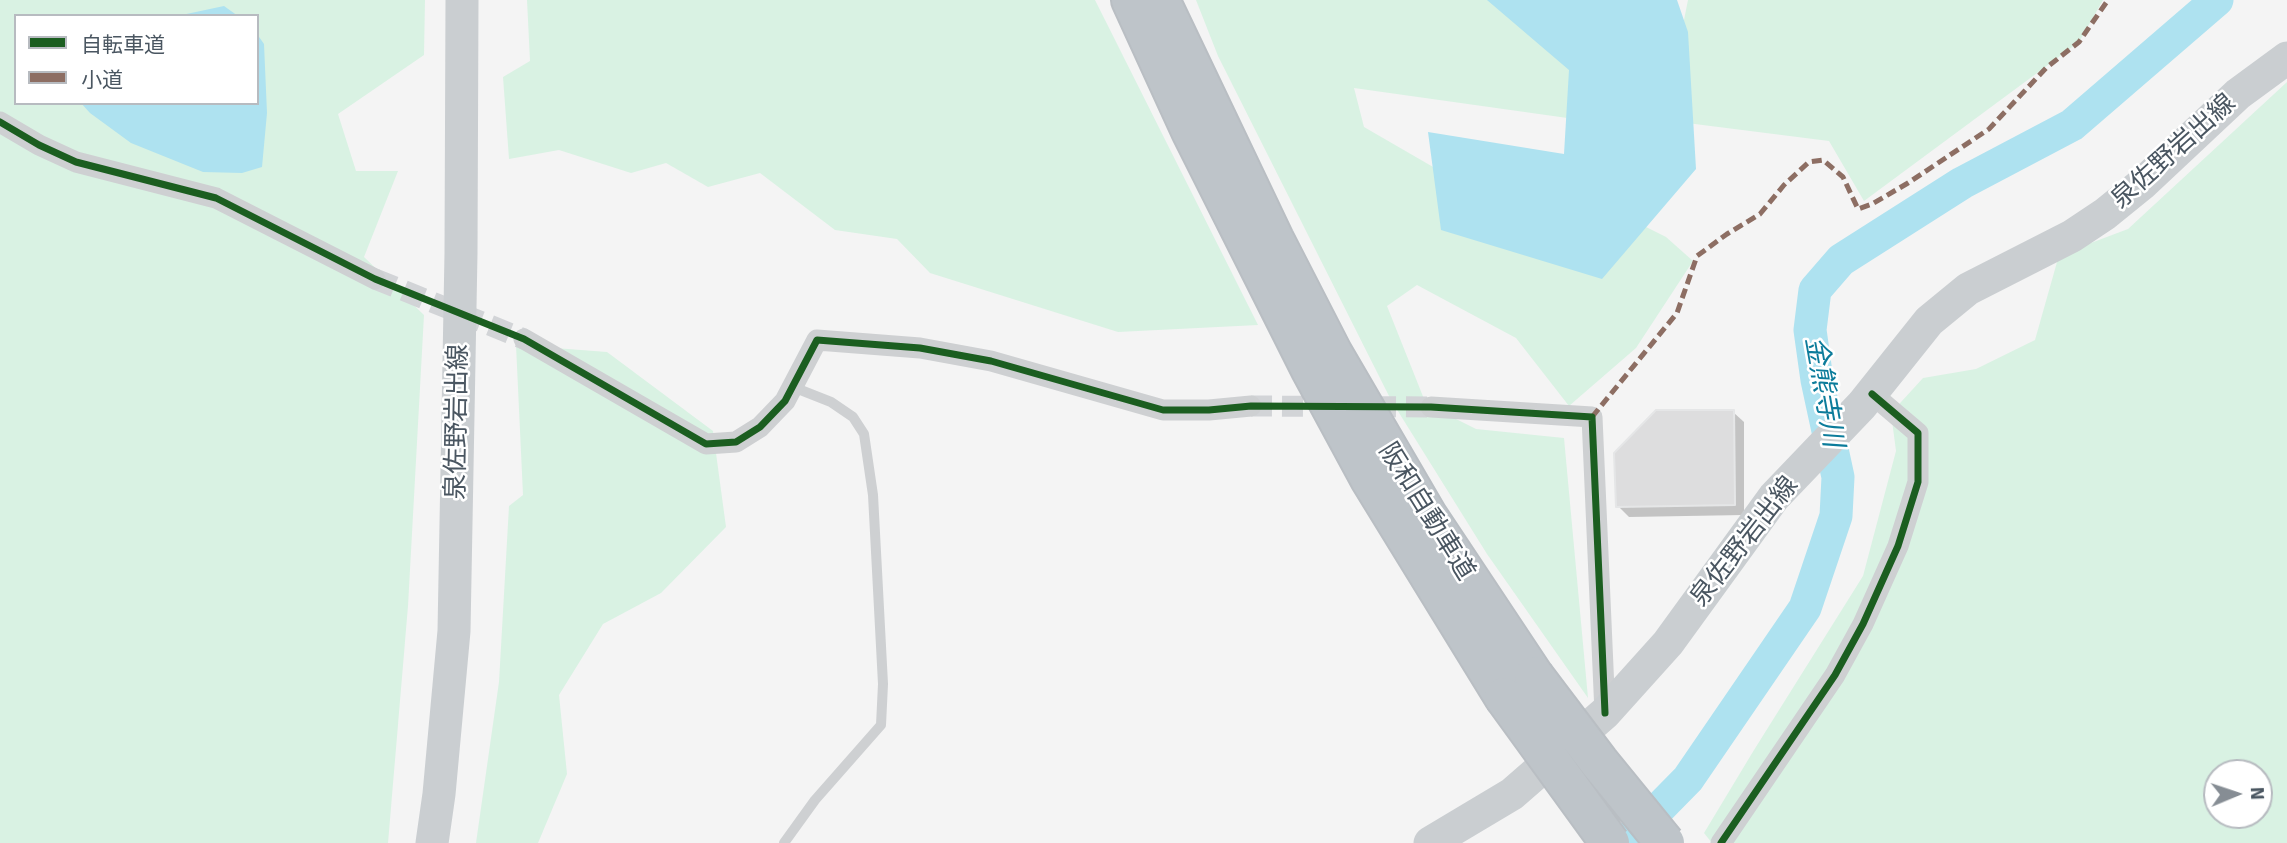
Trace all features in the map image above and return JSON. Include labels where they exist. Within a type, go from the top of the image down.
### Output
[{"type":"highway","name":"阪和自動車道","points":[[1131,0],[1203,156],[1311,370],[1370,479],[1519,686],[1599,762],[1665,843]]},
{"type":"highway","name":"阪和自動車道","points":[[1160,0],[1274,239],[1332,352],[1427,515],[1519,686],[1610,843]]},
{"type":"main road","name":"泉佐野岩出線","points":[[432,843],[454,631],[461,253],[462,0]]},
{"type":"main road","name":"泉佐野岩出線","points":[[454,843],[473,674],[483,0]]},
{"type":"main road","name":"泉佐野岩出線","points":[[1430,843],[1512,793],[1605,713],[1668,643],[1774,497],[1867,399],[1928,321],[1968,289],[2072,236],[2105,214],[2142,184],[2238,94],[2287,58]]},
{"type":"street","points":[[0,122],[39,145],[76,162],[216,198],[375,279]]},
{"type":"street","points":[[524,340],[706,444],[736,442],[760,427],[785,401],[817,340],[920,348],[991,361],[1163,410],[1251,406]]},
{"type":"street","points":[[1721,843],[1835,675],[1863,624],[1898,546],[1918,482],[1918,432],[1867,399]]},
{"type":"street","points":[[1431,407],[1592,417],[1605,713]]},
{"type":"lane","points":[[784,843],[815,800],[881,725],[883,684],[873,495],[864,434],[853,417],[831,402],[793,387]]},
{"type":"green space","points":[[0,0],[425,0],[424,55],[338,114],[356,171],[398,171],[364,257],[424,315],[408,606],[388,843],[0,843]]},
{"type":"green space","points":[[527,0],[1095,0],[1258,325],[1118,332],[930,273],[897,239],[835,230],[760,173],[708,187],[666,163],[631,173],[559,150],[509,159],[503,77],[530,61]]},
{"type":"green space","points":[[1196,0],[1580,0],[1610,124],[1354,88],[1364,127],[1466,186],[1612,210],[1666,237],[1693,261],[1636,348],[1569,406],[1516,338],[1417,285],[1387,306],[1426,404],[1476,429],[1564,438],[1588,698],[1487,554],[1391,400],[1218,56]]},
{"type":"green space","points":[[1688,0],[2103,0],[2079,42],[1864,201],[1829,141],[1679,122],[1681,35]]},
{"type":"green space","points":[[2287,82],[2287,843],[1712,843],[1704,833],[1863,576],[1896,451],[1891,413],[1923,378],[1976,369],[2035,340],[2059,255],[2128,229]]},
{"type":"green space","points":[[516,345],[607,352],[713,431],[726,527],[661,593],[603,624],[559,695],[567,774],[538,843],[476,843],[499,682],[509,506],[523,495]]},
{"type":"water","points":[[1487,0],[1677,0],[1688,32],[1696,169],[1602,279],[1441,230],[1428,132],[1564,154],[1569,70]]},
{"type":"water","points":[[224,6],[235,14],[186,14]]},
{"type":"water","points":[[259,37],[264,44],[267,113],[262,167],[242,173],[203,172],[131,143],[83,105],[259,105]]},
{"type":"building","points":[[1656,410],[1734,410],[1735,505],[1616,507],[1614,453]]},
{"type":"waterway","name":"金熊寺川","points":[[1625,843],[1688,779],[1805,608],[1836,516],[1838,477],[1817,380],[1810,330],[1815,290],[1841,260],[1962,183],[2072,125],[2217,0]]},
{"type":"tunnel","points":[[375,279],[524,339]]},
{"type":"tunnel","points":[[1251,406],[1431,407]]},
{"type":"marked path","points":[[1592,417],[1677,313],[1697,256],[1760,214],[1784,185],[1809,162],[1823,160],[1843,177],[1858,209],[1872,204],[1989,129],[2046,68],[2079,42],[2108,0]]},
{"type":"cycle path","points":[[0,122],[39,145],[76,162],[216,198],[375,279],[524,339],[706,444],[736,442],[760,427],[785,401],[817,340],[920,348],[991,361],[1163,410],[1251,406],[1431,407],[1592,417],[1605,713]]},
{"type":"cycle path","points":[[1721,843],[1835,675],[1863,624],[1898,546],[1918,482],[1918,433],[1872,394]]}]
